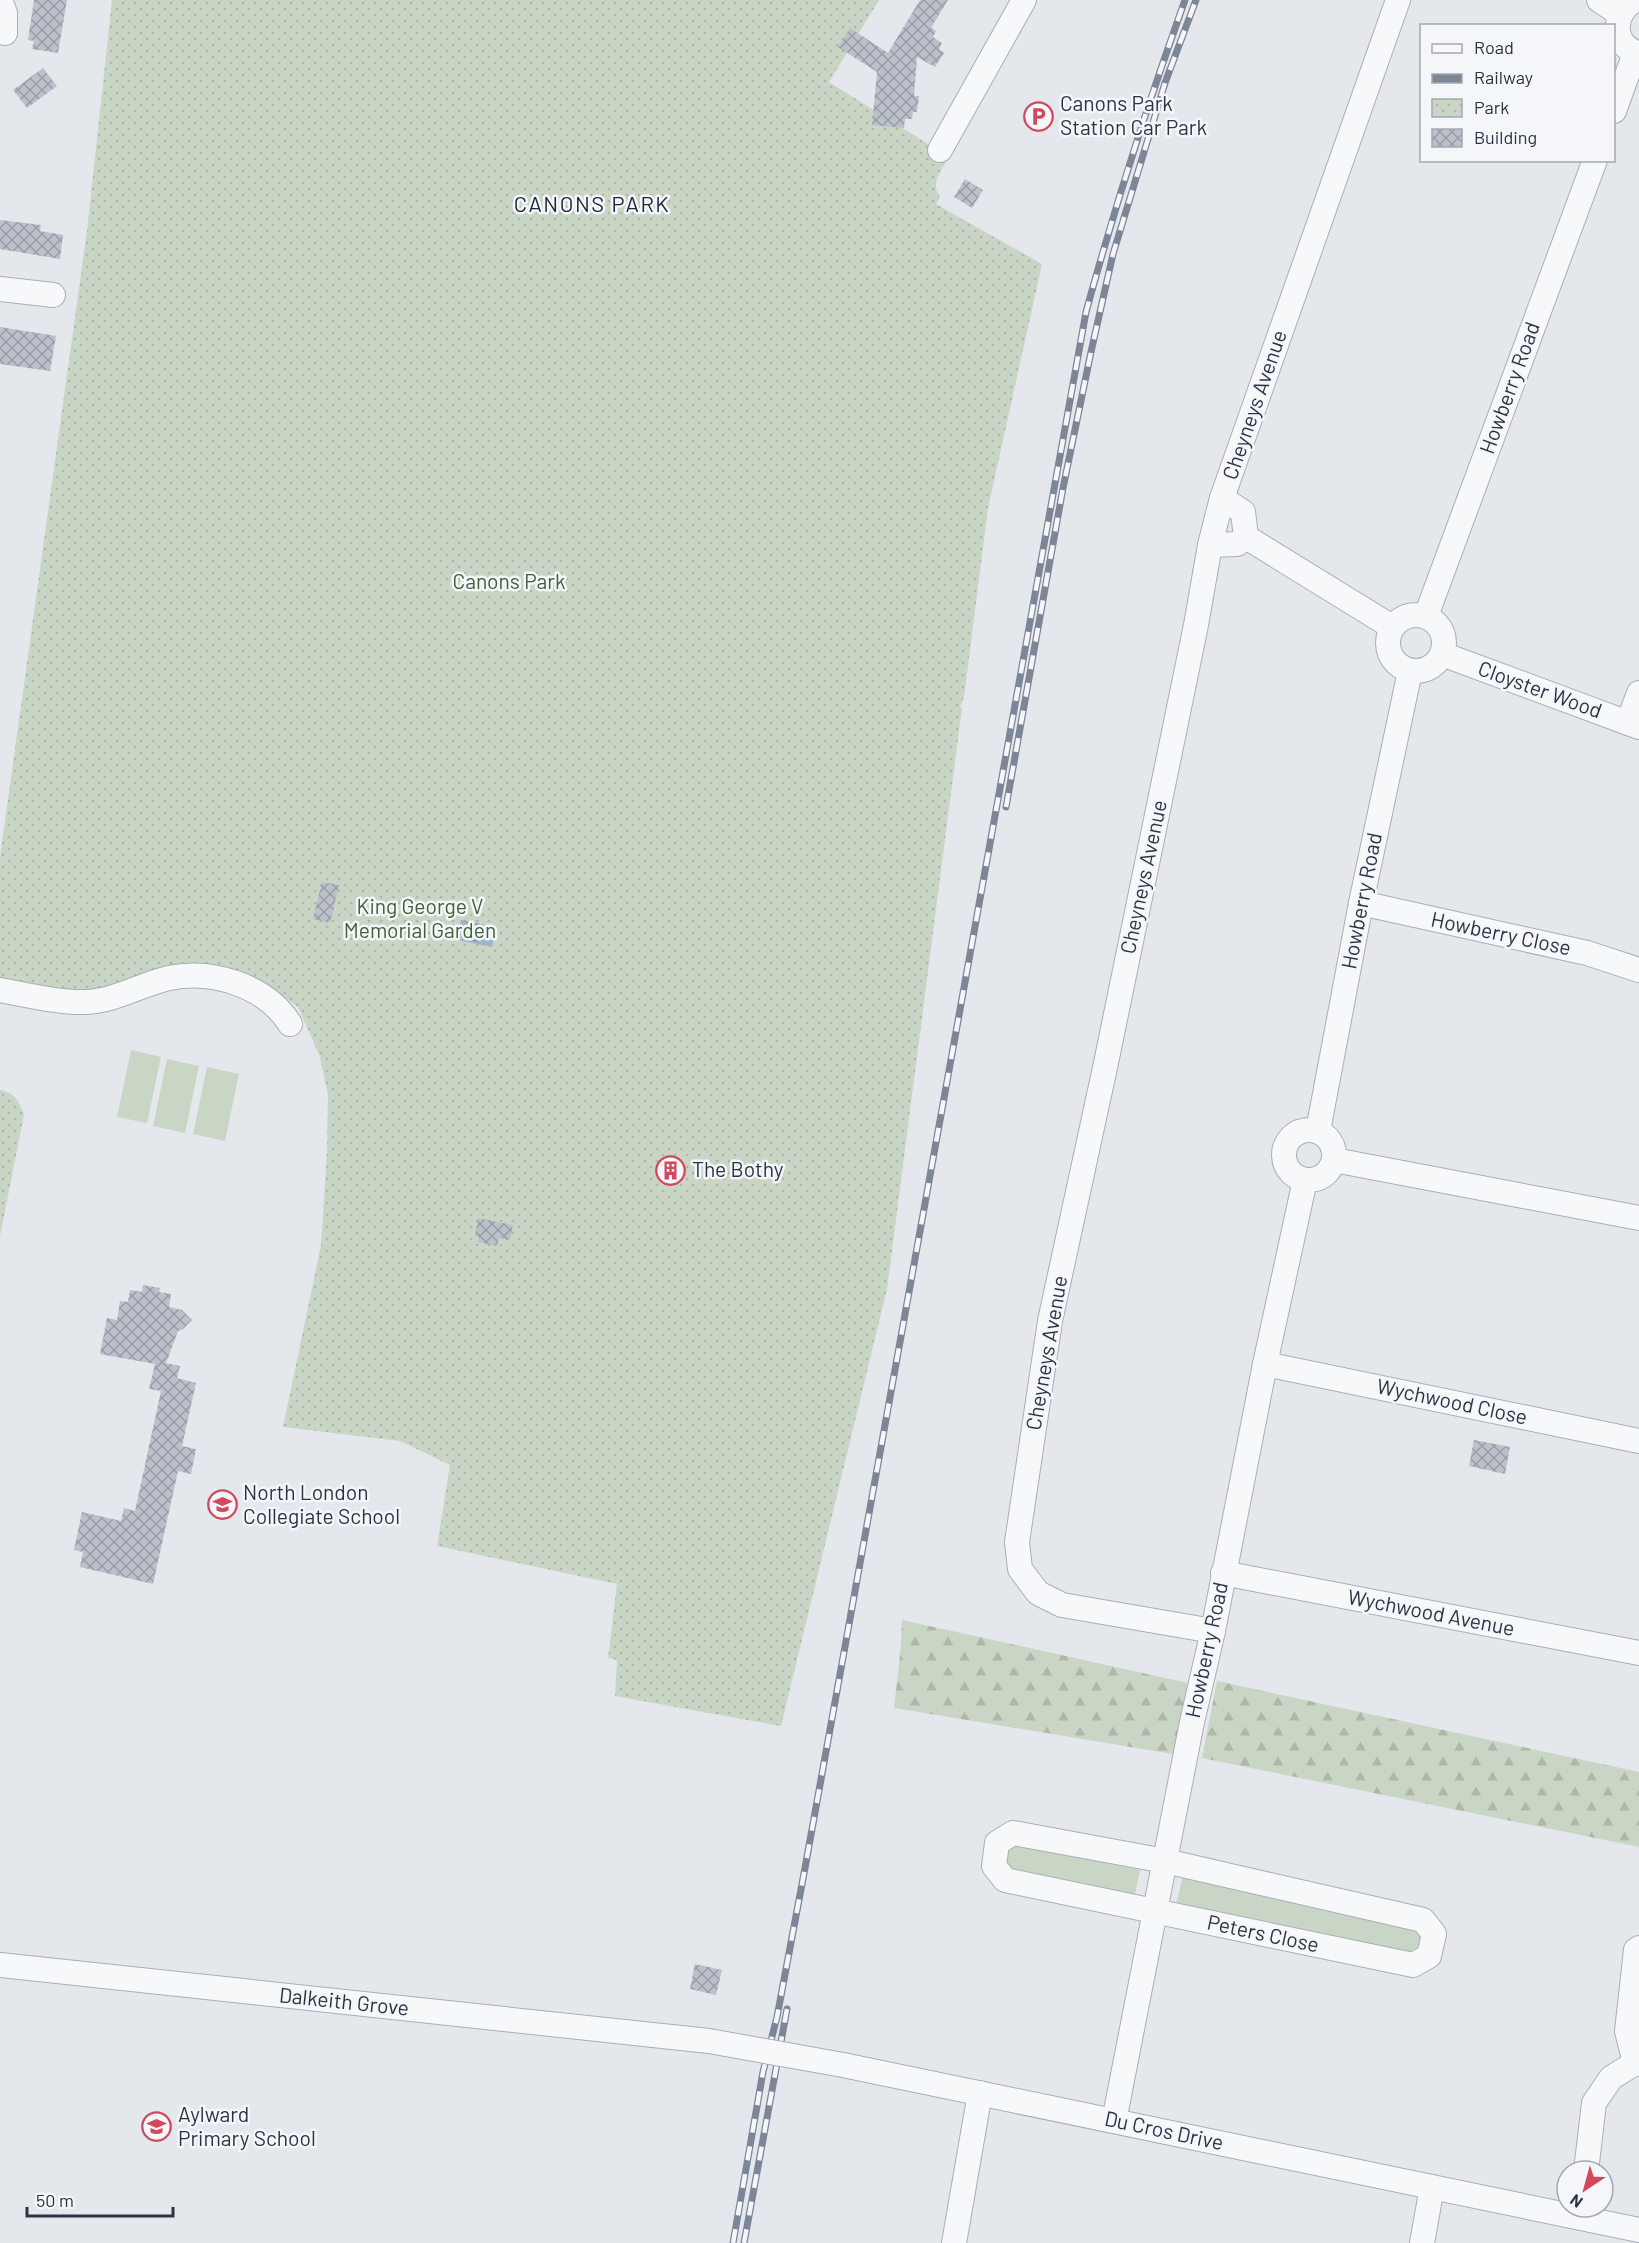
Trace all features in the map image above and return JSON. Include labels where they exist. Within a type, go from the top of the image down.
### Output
[{"type":"street","points":[[0,0],[5,13],[5,33]]},
{"type":"street","points":[[940,150],[1024,0]]},
{"type":"street","name":"Cheyneys Avenue","points":[[1213,1631],[1062,1605],[1038,1593],[1020,1569],[1017,1542],[1050,1321],[1106,1064],[1210,545],[1222,498],[1398,0]]},
{"type":"street","points":[[1599,0],[1627,7],[1618,32],[1627,48],[1637,53],[1615,108]]},
{"type":"street","name":"Howberry Road","points":[[1426,616],[1594,162]]},
{"type":"street","points":[[0,289],[52,296]]},
{"type":"street","points":[[1222,498],[1243,512],[1246,537]]},
{"type":"street","points":[[1210,545],[1237,544],[1246,537]]},
{"type":"street","points":[[1246,537],[1392,627]]},
{"type":"street","points":[[1411,615],[1426,616],[1434,621],[1443,636],[1442,654],[1438,661],[1426,670],[1410,671],[1401,668],[1389,654],[1387,645],[1392,627],[1403,617],[1411,615]]},
{"type":"street","name":"Cloyster Wood","points":[[1442,654],[1634,725]]},
{"type":"street","name":"Howberry Road","points":[[1318,1131],[1361,903],[1410,671]]},
{"type":"street","points":[[1634,725],[1639,693]]},
{"type":"street","name":"Howberry Close","points":[[1361,903],[1587,953],[1639,970]]},
{"type":"street","points":[[0,990],[86,1002],[171,978],[208,977],[254,991],[278,1007],[290,1024]]},
{"type":"street","points":[[1301,1131],[1318,1131],[1332,1146],[1334,1160],[1326,1173],[1313,1180],[1305,1180],[1297,1177],[1286,1165],[1285,1149],[1288,1141],[1301,1131]]},
{"type":"street","points":[[1334,1160],[1639,1218]]},
{"type":"street","name":"Howberry Road","points":[[1114,2121],[1192,1722],[1213,1631],[1265,1364],[1305,1180]]},
{"type":"street","name":"Wychwood Close","points":[[1265,1364],[1639,1441]]},
{"type":"street","name":"Wychwood Avenue","points":[[1223,1573],[1639,1653]]},
{"type":"street","name":"Peters Close","points":[[1013,1833],[1165,1861],[1423,1920],[1434,1934],[1429,1956],[1413,1965],[1154,1912],[1005,1880],[994,1866],[997,1843],[1013,1833]]},
{"type":"street","points":[[1587,2159],[1594,2103],[1611,2078],[1637,2063],[1627,2031],[1636,1950],[1639,1948]]},
{"type":"street","name":"Dalkeith Grove","points":[[0,1965],[698,2039]]},
{"type":"street","name":"Du Cros Drive","points":[[698,2039],[843,2065],[1432,2187],[1555,2208]]},
{"type":"street","points":[[954,2243],[980,2093]]},
{"type":"street","points":[[1422,2243],[1432,2187]]},
{"type":"street","name":"Du Cros Drive","points":[[1604,2219],[1639,2230]]},
{"type":"green space","name":"Canons Park","points":[[112,0],[879,0],[829,82],[928,144],[950,155],[936,181],[940,197],[936,204],[1042,264],[988,508],[964,697],[960,707],[962,708],[887,1289],[781,1726],[615,1696],[617,1660],[608,1658],[617,1584],[437,1546],[450,1465],[400,1441],[283,1427],[321,1245],[327,1152],[328,1095],[320,1057],[298,1007],[273,989],[260,987],[246,980],[101,993],[0,984],[0,857],[87,231]]},
{"type":"green space","points":[[131,1050],[161,1057],[147,1123],[117,1117]]},
{"type":"green space","points":[[167,1059],[199,1066],[185,1133],[153,1126]]},
{"type":"green space","points":[[207,1067],[239,1074],[225,1141],[193,1134]]},
{"type":"green space","points":[[0,1090],[16,1098],[24,1115],[0,1236]]},
{"type":"green space","points":[[902,1620],[1188,1683],[1173,1754],[894,1708]]},
{"type":"green space","points":[[1217,1681],[1639,1772],[1639,1847],[1202,1758]]},
{"type":"green space","points":[[1008,1842],[1140,1870],[1134,1899],[1004,1872]]},
{"type":"green space","points":[[1183,1876],[1425,1930],[1416,1958],[1175,1908]]},
{"type":"water","points":[[461,920],[496,927],[492,947],[457,940]]},
{"type":"building","points":[[34,0],[67,0],[58,53],[32,49],[34,41],[28,40]]},
{"type":"building","points":[[920,0],[948,0],[931,28],[936,31],[933,37],[942,43],[939,49],[944,53],[935,67],[917,57],[914,96],[919,96],[917,112],[913,112],[912,119],[905,119],[904,128],[872,125],[877,72],[838,47],[850,28],[888,53]]},
{"type":"building","points":[[43,68],[57,86],[27,108],[13,90]]},
{"type":"building","points":[[965,179],[983,190],[972,208],[954,197]]},
{"type":"building","points":[[0,220],[41,225],[40,231],[63,235],[60,259],[0,249]]},
{"type":"building","points":[[0,327],[56,336],[50,371],[0,364]]},
{"type":"building","points":[[322,882],[339,885],[330,923],[313,919]]},
{"type":"building","points":[[478,1218],[513,1225],[510,1240],[499,1238],[497,1246],[478,1242],[479,1237],[475,1236]]},
{"type":"building","points":[[143,1285],[160,1288],[159,1292],[171,1294],[169,1307],[182,1310],[192,1320],[178,1331],[166,1363],[180,1366],[177,1378],[196,1383],[182,1446],[196,1449],[191,1474],[178,1471],[153,1584],[80,1567],[83,1552],[74,1550],[82,1512],[121,1521],[124,1508],[135,1511],[161,1391],[149,1389],[155,1364],[100,1354],[107,1318],[117,1320],[120,1301],[128,1302],[130,1290],[142,1292]]},
{"type":"building","points":[[1474,1440],[1510,1447],[1505,1474],[1469,1466]]},
{"type":"building","points":[[695,1964],[722,1970],[716,1995],[690,1989]]},
{"type":"railway","points":[[733,2243],[763,2072],[777,2017],[805,1868],[1086,312],[1132,155],[1185,0]]},
{"type":"railway","points":[[1006,807],[1063,488],[1113,254],[1165,83],[1196,0]]},
{"type":"railway","points":[[744,2243],[787,2009]]},
{"type":"place","name":"Canons Park Station Car Park","points":[[1039,116]]},
{"type":"place","name":"The Bothy","points":[[671,1170]]},
{"type":"place","name":"North London Collegiate School","points":[[222,1505]]},
{"type":"place","name":"Aylward Primary School","points":[[157,2127]]},
{"type":"district","name":"CANONS PARK","points":[[592,204]]},
{"type":"park label","name":"King George V Memorial Garden","points":[[420,919]]}]
